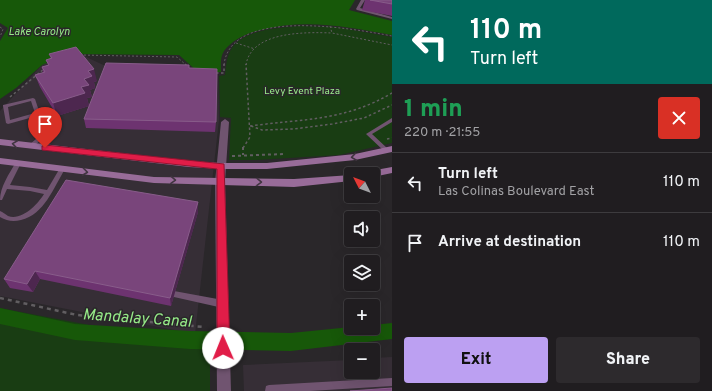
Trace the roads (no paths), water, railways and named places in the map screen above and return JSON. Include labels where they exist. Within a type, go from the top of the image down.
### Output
[{"type":"main road","points":[[0,142],[189,164],[221,166],[268,166],[390,152]]},
{"type":"main road","points":[[18,163],[31,146]]},
{"type":"main road","points":[[0,161],[154,180],[294,183],[344,179]]},
{"type":"main road","points":[[380,172],[392,170]]},
{"type":"street","points":[[224,391],[220,182],[225,122]]},
{"type":"lane","points":[[363,0],[358,9],[392,18]]},
{"type":"lane","points":[[31,146],[38,140],[46,128],[38,114],[33,99],[5,106],[8,122],[38,114]]},
{"type":"lane","points":[[390,152],[369,134],[392,120]]},
{"type":"lane","points":[[0,198],[18,163]]},
{"type":"lane","points":[[0,213],[10,219],[21,218],[32,213],[41,204],[62,169]]},
{"type":"lane","points":[[5,187],[47,192]]},
{"type":"lane","points":[[174,294],[223,305]]},
{"type":"lane","points":[[269,391],[269,389],[392,382]]},
{"type":"water","name":"Lake Carolyn","points":[[0,0],[355,0],[349,10],[392,21],[392,35],[326,25],[310,24],[277,26],[251,33],[232,43],[224,51],[222,56],[221,72],[199,73],[179,55],[67,54],[42,65],[16,88],[0,99],[0,41],[8,28],[0,23]]},
{"type":"waterway","name":"Mandalay Canal","points":[[0,316],[75,332],[190,340],[291,342],[392,331]]},
{"type":"park label","name":"Levy Event Plaza","points":[[302,91]]}]
